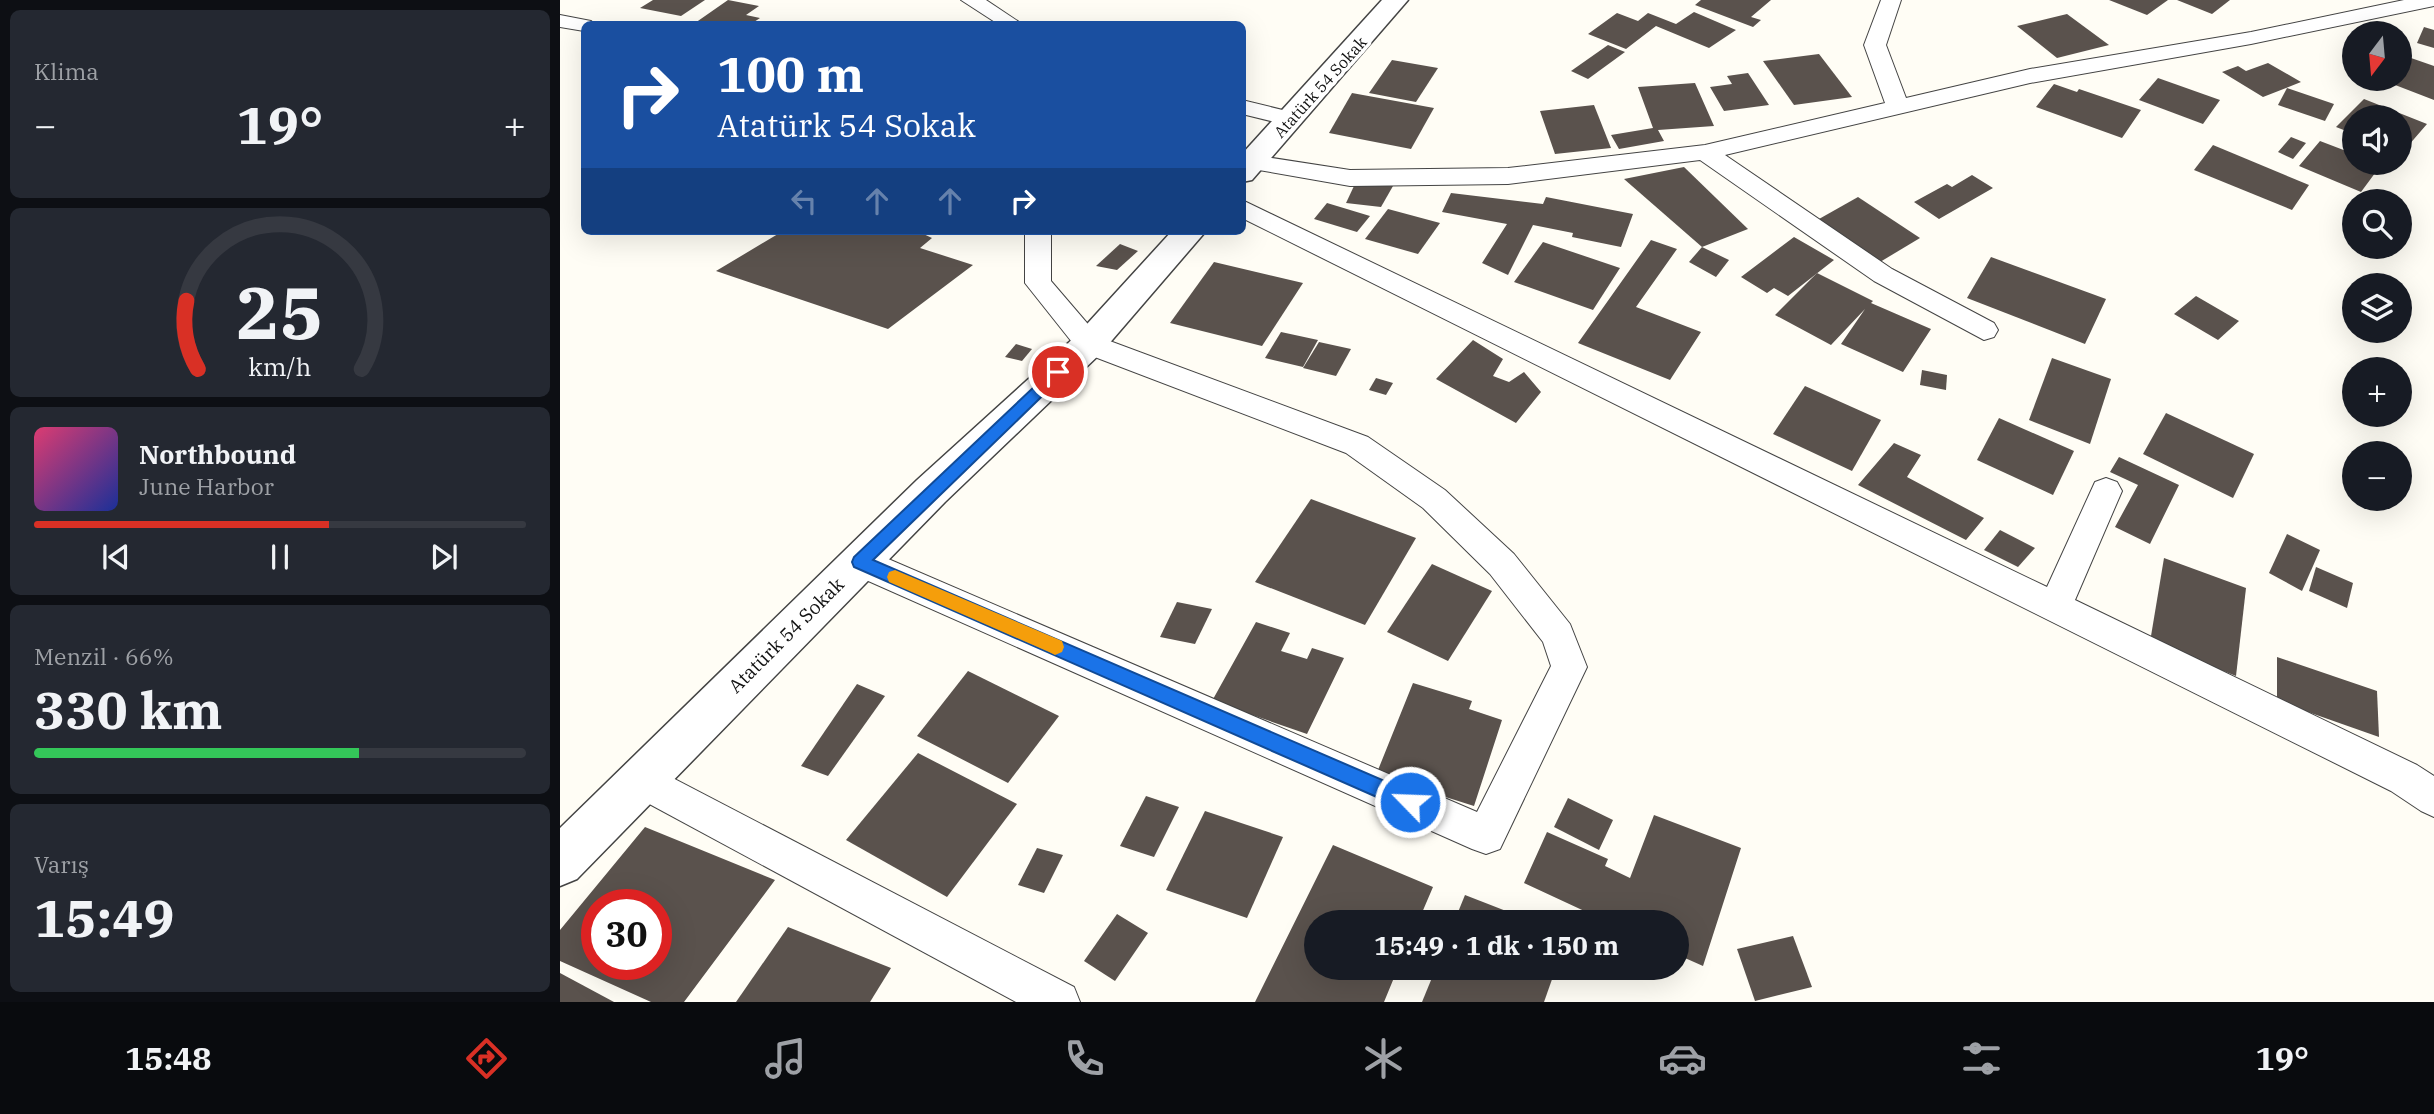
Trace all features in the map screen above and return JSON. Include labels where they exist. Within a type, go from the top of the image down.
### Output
[{"type":"street","points":[[971,0],[1007,21]]},
{"type":"street","name":"Atatürk 54 Sokak","points":[[1248,167],[1396,0]]},
{"type":"street","points":[[1891,0],[1875,45],[1898,107]]},
{"type":"street","points":[[1248,167],[1350,178],[1508,176],[1705,152],[2030,76],[2251,38],[2433,0]]},
{"type":"street","points":[[560,21],[581,24]]},
{"type":"street","points":[[1246,108],[1291,119]]},
{"type":"street","points":[[1705,152],[1883,275],[1984,330]]},
{"type":"street","points":[[1246,210],[2404,778],[2434,798]]},
{"type":"street","points":[[860,562],[1486,835],[1569,667],[1558,635],[1502,564],[1434,499],[1357,445],[1089,344],[1038,283],[1038,235]]},
{"type":"street","name":"Atatürk 54 Sokak","points":[[560,862],[931,491],[1089,344],[1186,235]]},
{"type":"street","points":[[2055,607],[2106,491]]},
{"type":"street","points":[[642,780],[1059,1002]]},
{"type":"building","points":[[653,0],[705,0],[681,16],[640,8]]},
{"type":"building","points":[[728,0],[759,6],[746,15],[760,18],[756,21],[698,21]]},
{"type":"building","points":[[1701,0],[1771,0],[1751,17],[1761,20],[1753,27],[1695,5]]},
{"type":"building","points":[[2109,0],[2168,0],[2147,15]]},
{"type":"building","points":[[2177,0],[2230,0],[2212,14]]},
{"type":"building","points":[[1694,12],[1736,30],[1709,48],[1656,26],[1626,49],[1588,34],[1617,13],[1638,21],[1648,13],[1676,24]]},
{"type":"building","points":[[2067,14],[2109,45],[2057,58],[2017,26]]},
{"type":"building","points":[[2424,27],[2434,30],[2434,48],[2417,43]]},
{"type":"building","points":[[1608,45],[1625,52],[1588,79],[1571,71]]},
{"type":"building","points":[[1819,54],[1852,97],[1794,105],[1763,61]]},
{"type":"building","points":[[2412,58],[2434,66],[2434,100],[2411,91]]},
{"type":"building","points":[[1392,60],[1438,68],[1416,102],[1369,93]]},
{"type":"building","points":[[2268,63],[2301,82],[2263,97],[2222,72],[2238,66],[2246,71]]},
{"type":"building","points":[[1748,73],[1769,105],[1724,111],[1710,87],[1732,84],[1727,76]]},
{"type":"building","points":[[2158,78],[2220,100],[2203,124],[2139,100]]},
{"type":"building","points":[[1695,83],[1714,126],[1658,130],[1664,141],[1619,149],[1611,135],[1653,128],[1638,87]]},
{"type":"building","points":[[2054,84],[2077,92],[2079,89],[2141,110],[2122,138],[2036,107]]},
{"type":"building","points":[[2287,88],[2334,104],[2325,121],[2278,105]]},
{"type":"building","points":[[1352,93],[1434,108],[1411,149],[1329,133]]},
{"type":"building","points":[[2364,99],[2379,105],[2358,105]]},
{"type":"building","points":[[1594,105],[1611,148],[1555,154],[1540,111]]},
{"type":"building","points":[[2412,118],[2427,124],[2412,141]]},
{"type":"building","points":[[2291,137],[2306,143],[2293,159],[2278,152]]},
{"type":"building","points":[[2320,141],[2342,149],[2342,175],[2374,175],[2363,189],[2354,189],[2299,166]]},
{"type":"building","points":[[2213,145],[2309,185],[2292,210],[2194,170]]},
{"type":"building","points":[[1684,167],[1748,229],[1702,247],[1624,179]]},
{"type":"building","points":[[1972,175],[1993,188],[1939,219],[1914,202],[1947,184],[1952,187]]},
{"type":"building","points":[[1354,186],[1393,186],[1381,207],[1346,203]]},
{"type":"building","points":[[1451,193],[1543,204],[1546,197],[1633,214],[1621,247],[1572,237],[1573,233],[1533,225],[1508,275],[1482,263],[1507,224],[1442,212]]},
{"type":"building","points":[[1858,197],[1920,238],[1880,262],[1819,219]]},
{"type":"building","points":[[1327,203],[1370,216],[1357,232],[1314,219]]},
{"type":"building","points":[[1388,209],[1440,223],[1418,254],[1365,239]]},
{"type":"building","points":[[776,235],[926,235],[932,238],[920,248],[973,265],[888,329],[716,271]]},
{"type":"building","points":[[1794,237],[1834,260],[1788,296],[1774,288],[1767,293],[1741,277]]},
{"type":"building","points":[[1651,240],[1677,249],[1636,307],[1701,332],[1670,380],[1578,343]]},
{"type":"building","points":[[1543,242],[1620,268],[1593,310],[1514,282]]},
{"type":"building","points":[[1120,244],[1138,251],[1117,270],[1096,266]]},
{"type":"building","points":[[1702,247],[1729,260],[1716,277],[1689,262]]},
{"type":"building","points":[[1991,257],[2106,299],[2085,344],[1967,298]]},
{"type":"building","points":[[1214,262],[1303,283],[1262,346],[1170,323]]},
{"type":"building","points":[[1817,273],[1873,301],[1871,303],[1931,329],[1903,372],[1841,344],[1865,309],[1831,345],[1775,315]]},
{"type":"building","points":[[2196,296],[2239,321],[2218,340],[2174,314]]},
{"type":"building","points":[[1281,332],[1318,340],[1303,367],[1265,358]]},
{"type":"building","points":[[1473,340],[1503,359],[1493,376],[1509,382],[1524,372],[1541,392],[1516,423],[1436,379]]},
{"type":"building","points":[[1319,342],[1351,349],[1336,376],[1303,368]]},
{"type":"building","points":[[1016,344],[1032,349],[1022,361],[1005,357]]},
{"type":"building","points":[[2052,358],[2111,379],[2090,444],[2029,420]]},
{"type":"building","points":[[1922,370],[1947,375],[1946,390],[1920,385]]},
{"type":"building","points":[[1376,378],[1393,383],[1386,395],[1369,390]]},
{"type":"building","points":[[1805,386],[1881,420],[1852,471],[1773,434]]},
{"type":"building","points":[[2166,413],[2254,454],[2233,498],[2143,454]]},
{"type":"building","points":[[1999,418],[2074,451],[2053,495],[1977,460]]},
{"type":"building","points":[[1894,443],[1921,455],[1907,477],[1984,518],[1966,540],[1858,485]]},
{"type":"building","points":[[2119,457],[2179,485],[2150,544],[2115,527],[2138,485],[2110,472]]},
{"type":"building","points":[[1311,499],[1416,538],[1365,625],[1255,582]]},
{"type":"building","points":[[2000,530],[2035,548],[2018,567],[1984,550]]},
{"type":"building","points":[[2287,534],[2320,550],[2302,591],[2269,573]]},
{"type":"building","points":[[2164,558],[2246,588],[2236,676],[2150,642]]},
{"type":"building","points":[[1432,564],[1492,591],[1448,661],[1387,632]]},
{"type":"building","points":[[2316,567],[2353,583],[2347,608],[2309,591]]},
{"type":"building","points":[[1177,602],[1212,609],[1195,644],[1160,637]]},
{"type":"building","points":[[1256,622],[1290,633],[1281,651],[1307,659],[1312,648],[1344,658],[1307,734],[1212,701]]},
{"type":"building","points":[[2277,657],[2377,691],[2379,737],[2277,701]]},
{"type":"building","points":[[968,671],[1059,716],[1008,783],[917,736]]},
{"type":"building","points":[[1413,683],[1472,701],[1469,709],[1502,720],[1474,806],[1376,775]]},
{"type":"building","points":[[857,684],[885,696],[828,776],[801,766]]},
{"type":"building","points":[[918,753],[1017,804],[947,897],[846,840]]},
{"type":"building","points":[[1146,796],[1179,807],[1154,857],[1120,846]]},
{"type":"building","points":[[1568,798],[1613,820],[1599,850],[1554,827]]},
{"type":"building","points":[[1205,811],[1283,837],[1247,918],[1166,890]]},
{"type":"building","points":[[1654,815],[1741,848],[1703,966],[1689,960],[1689,910],[1582,910],[1524,883],[1547,832],[1608,859],[1605,866],[1630,878]]},
{"type":"building","points":[[645,827],[775,880],[684,1002],[651,1002],[602,980],[672,980],[672,889],[594,889]]},
{"type":"building","points":[[1333,845],[1433,887],[1423,910],[1304,910],[1304,980],[1393,980],[1384,1002],[1255,1002]]},
{"type":"building","points":[[1037,848],[1063,855],[1044,893],[1018,885]]},
{"type":"building","points":[[1465,895],[1503,910],[1459,910]]},
{"type":"building","points":[[581,905],[581,970],[560,961],[560,930]]},
{"type":"building","points":[[1117,914],[1148,933],[1115,981],[1084,961]]},
{"type":"building","points":[[788,927],[891,968],[870,1002],[736,1002]]},
{"type":"building","points":[[1793,936],[1812,987],[1755,1001],[1737,949]]},
{"type":"building","points":[[560,973],[614,1002],[560,1002]]},
{"type":"building","points":[[1431,980],[1552,980],[1544,1002],[1422,1002]]},
{"type":"slow traffic","points":[[895,577],[1055,647]]},
{"type":"route","points":[[1058,372],[860,562],[1410,802]]}]
